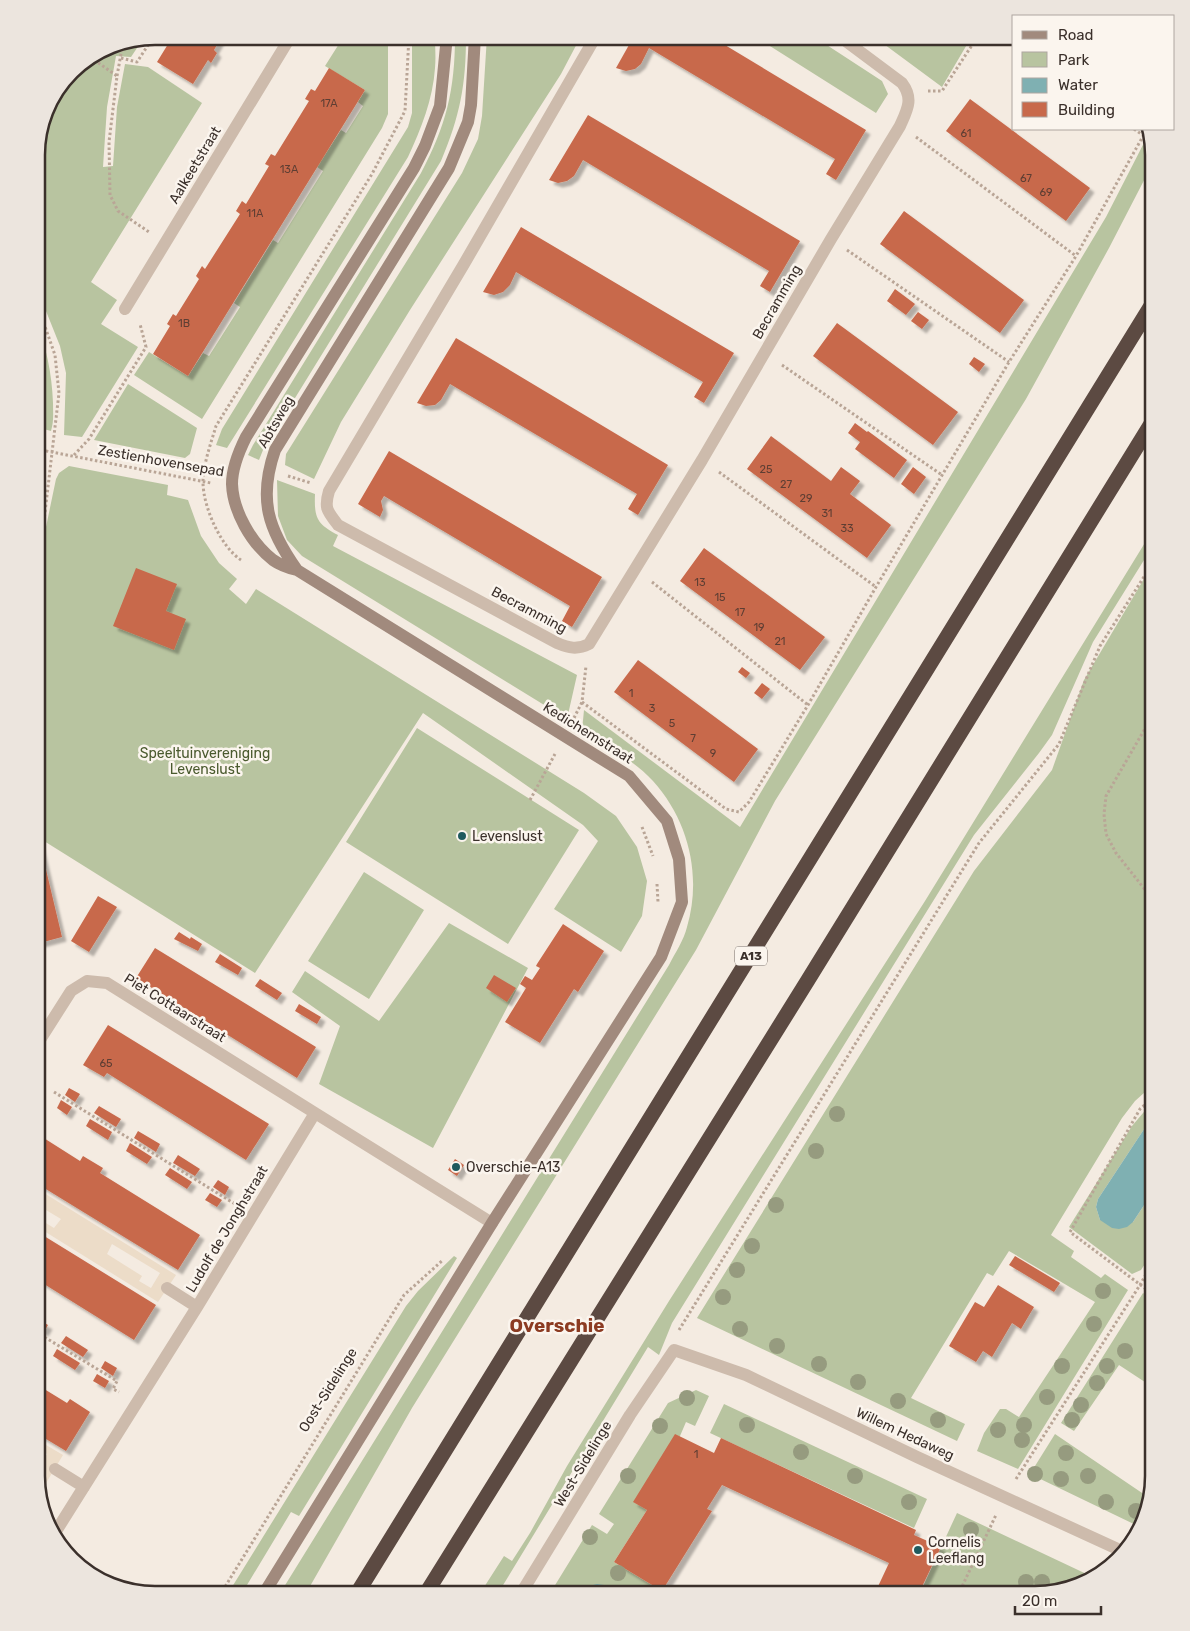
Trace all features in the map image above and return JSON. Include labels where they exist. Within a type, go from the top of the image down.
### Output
[{"type":"highway","name":"A13","points":[[362,1586],[1145,317]]},
{"type":"highway","points":[[431,1586],[1145,434]]},
{"type":"street","name":"Aalkeetstraat","points":[[125,309],[286,45]]},
{"type":"street","name":"Abtsweg","points":[[297,570],[273,560],[262,550],[244,523],[234,498],[232,485],[234,466],[246,437],[414,168],[425,146],[440,106],[446,45]]},
{"type":"street","name":"Abtsweg","points":[[297,570],[282,548],[271,524],[266,491],[268,470],[275,450],[449,168],[468,122],[474,45]]},
{"type":"street","points":[[329,491],[464,264],[591,45]]},
{"type":"street","points":[[851,45],[902,83],[908,92]]},
{"type":"street","name":"Becramming","points":[[329,491],[326,503],[330,515],[338,525],[557,643],[568,648],[580,649],[589,644],[702,460],[831,239],[900,126],[908,106],[908,92]]},
{"type":"street","name":"Kedichemstraat","points":[[297,570],[629,776],[667,821],[679,859],[682,902],[661,957],[492,1223]]},
{"type":"street","name":"Piet Cottaarstraat","points":[[45,1032],[71,991],[87,981],[107,984],[315,1113]]},
{"type":"street","points":[[268,1586],[492,1223],[315,1113]]},
{"type":"street","name":"Ludolf de Jonghstraat","points":[[58,1527],[197,1307],[315,1113]]},
{"type":"street","points":[[167,1288],[197,1307]]},
{"type":"street","name":"Willem Hedaweg","points":[[674,1350],[746,1375],[917,1457],[1117,1549]]},
{"type":"street","name":"West-Sidelinge","points":[[526,1586],[630,1415],[674,1350]]},
{"type":"street","points":[[55,1468],[84,1487]]},
{"type":"path","points":[[908,92],[942,91],[972,45]]},
{"type":"path","points":[[121,58],[137,62],[148,46]]},
{"type":"path","points":[[122,50],[109,142],[110,195],[118,211],[165,243]]},
{"type":"path","points":[[97,62],[117,76]]},
{"type":"path","points":[[900,126],[1076,256]]},
{"type":"path","points":[[582,702],[726,809],[739,812],[749,802],[808,706],[1009,362],[1076,256],[1143,137]]},
{"type":"path","points":[[831,239],[1009,362]]},
{"type":"path","points":[[74,456],[89,439],[146,347],[140,323],[125,309]]},
{"type":"path","points":[[45,327],[55,355],[59,393],[45,513]]},
{"type":"path","points":[[765,354],[942,475]]},
{"type":"path","name":"Zestienhovensepad","points":[[45,451],[203,482],[232,485]]},
{"type":"path","points":[[702,460],[876,587]]},
{"type":"path","points":[[268,470],[315,484],[329,491]]},
{"type":"path","points":[[635,569],[808,706]]},
{"type":"path","points":[[674,1350],[679,1328],[980,843],[1059,744],[1100,646],[1145,575]]},
{"type":"path","points":[[530,800],[566,736],[582,702],[589,644]]},
{"type":"path","points":[[1145,729],[1106,796],[1104,814],[1106,834],[1116,853],[1145,890]]},
{"type":"path","points":[[554,756],[561,761]]},
{"type":"path","points":[[639,820],[657,864]]},
{"type":"path","points":[[657,881],[658,906]]},
{"type":"path","points":[[45,1087],[253,1215]]},
{"type":"path","points":[[1145,1105],[1140,1109],[1070,1232],[1145,1289]]},
{"type":"path","name":"Oost-Sidelinge","points":[[225,1586],[404,1295],[443,1259]]},
{"type":"path","points":[[962,1586],[1005,1497],[1145,1276]]},
{"type":"path","points":[[45,1337],[117,1381],[113,1389],[137,1403]]},
{"type":"green space","points":[[338,45],[388,45],[388,114],[382,128],[202,419],[134,375],[149,352],[188,376],[203,353],[209,356],[240,307],[234,303],[273,240],[278,243],[323,171],[317,167],[341,130],[346,133],[363,106],[358,102],[365,90],[325,66]]},
{"type":"green space","points":[[412,45],[435,45],[434,80],[429,102],[422,125],[408,157],[227,448],[216,445],[222,429],[408,127],[412,113]]},
{"type":"green space","points":[[455,45],[466,45],[461,100],[441,161],[263,450],[259,460],[248,455],[430,156],[443,123],[451,91]]},
{"type":"green space","points":[[486,45],[576,45],[561,74],[410,310],[341,422],[314,479],[285,465],[286,454],[462,173],[478,139],[482,116]]},
{"type":"green space","points":[[768,45],[827,45],[882,81],[888,94],[876,113]]},
{"type":"green space","points":[[885,45],[967,45],[942,87]]},
{"type":"green space","points":[[138,46],[131,57],[116,56],[107,107],[103,167],[113,166],[117,107],[125,64],[148,67],[202,103],[91,282],[117,300],[101,324],[138,347],[82,437],[64,435],[66,373],[60,346],[45,308],[45,148],[47,134],[56,106],[72,82],[82,72],[113,53]]},
{"type":"green space","points":[[1144,143],[1145,178],[1026,399],[775,801],[696,950],[412,1408],[310,1586],[285,1586],[669,965],[686,932],[693,888],[689,850],[684,831],[665,797],[645,773],[582,731],[584,710],[740,827],[1106,217]]},
{"type":"green space","points":[[45,347],[52,392],[53,424],[51,431],[45,429]]},
{"type":"green space","points":[[128,384],[197,428],[190,454],[185,458],[94,440]]},
{"type":"green space","name":"Speeltuinvereniging Levenslust","points":[[69,466],[168,485],[167,495],[188,500],[201,536],[219,563],[237,579],[229,589],[246,604],[256,589],[584,793],[616,816],[637,847],[647,881],[642,916],[621,952],[554,909],[598,841],[583,825],[423,713],[255,973],[45,842],[45,532],[56,479],[59,473]]},
{"type":"green space","points":[[277,480],[315,494],[315,509],[318,519],[321,524],[338,535],[333,546],[577,675],[567,719],[302,556],[287,540],[278,516]]},
{"type":"green space","points":[[1145,543],[1145,558],[1093,642],[1052,735],[974,835],[672,1323],[659,1355],[648,1347],[502,1586],[485,1586],[504,1556],[512,1561],[530,1533],[567,1466],[669,1301],[925,901]]},
{"type":"green space","points":[[1145,577],[1145,1092],[1135,1101],[1122,1118],[1051,1235],[1074,1251],[1071,1257],[1101,1278],[1105,1274],[1128,1290],[1018,1469],[977,1451],[984,1433],[1000,1409],[1006,1409],[1019,1417],[1095,1302],[1009,1251],[993,1276],[987,1273],[911,1398],[965,1424],[957,1441],[697,1318],[974,871],[1052,770],[1084,680]]},
{"type":"green space","name":"Levenslust","points":[[417,728],[579,830],[508,944],[346,842]]},
{"type":"green space","points":[[364,872],[424,910],[369,999],[308,961]]},
{"type":"green space","points":[[449,923],[528,968],[433,1148],[319,1084],[340,1026],[292,992],[305,971],[379,1021]]},
{"type":"green space","points":[[1145,1111],[1145,1128],[1098,1199],[1096,1207],[1100,1220],[1133,1222],[1145,1204],[1145,1264],[1141,1270],[1132,1274],[1069,1227],[1132,1126]]},
{"type":"green space","points":[[454,1256],[457,1258],[299,1516],[291,1512],[246,1586],[233,1586],[406,1306],[418,1291]]},
{"type":"green space","points":[[1143,1293],[1145,1294],[1145,1382],[1119,1365],[1074,1431],[1061,1423]]},
{"type":"green space","points":[[696,1390],[709,1396],[695,1426],[686,1422],[680,1436],[634,1502],[647,1510],[614,1562],[654,1586],[555,1586],[592,1525],[607,1534],[614,1524],[599,1514],[668,1403]]},
{"type":"green space","points":[[724,1404],[927,1499],[914,1528],[710,1433]]},
{"type":"green space","points":[[1055,1434],[1143,1494],[1137,1518],[1134,1524],[1030,1474]]},
{"type":"green space","points":[[957,1513],[1085,1573],[1077,1578],[1049,1585],[923,1586]]},
{"type":"shaded area","points":[[45,1194],[176,1275],[158,1302],[45,1232],[45,1222],[54,1228],[61,1219],[45,1209]],"holes":[[[112,1244],[160,1273],[151,1288],[139,1281],[142,1276],[107,1254]]]},
{"type":"shaded area","points":[[45,1444],[63,1455],[46,1483],[45,1457],[47,1454],[45,1453]]},
{"type":"water","points":[[1145,1128],[1145,1204],[1133,1222],[1127,1227],[1112,1228],[1100,1220],[1096,1207],[1098,1199]]},
{"type":"water","points":[[597,1584],[606,1586],[590,1586]]},
{"type":"building","points":[[167,45],[217,45],[214,50],[217,53],[211,63],[208,60],[193,84],[157,62]]},
{"type":"building","points":[[629,45],[725,45],[866,130],[836,180],[826,174],[835,159],[649,48],[641,64],[635,69],[626,71],[616,68]]},
{"type":"building","points":[[329,68],[365,90],[188,376],[153,354],[170,326],[167,324],[173,314],[176,316],[199,279],[196,276],[202,266],[205,269],[240,214],[236,211],[242,201],[246,204],[269,166],[265,164],[271,154],[275,156],[309,101],[305,99],[311,89],[315,91]]},
{"type":"building","points":[[970,99],[1090,188],[1066,221],[946,131]]},
{"type":"building","points":[[588,115],[800,241],[770,292],[760,286],[769,271],[583,160],[574,176],[567,181],[558,183],[549,180]]},
{"type":"building","points":[[904,211],[1024,300],[1000,333],[880,244]]},
{"type":"building","points":[[521,227],[734,353],[704,403],[694,397],[703,382],[516,272],[510,285],[503,292],[494,295],[483,292]]},
{"type":"building","points":[[895,289],[915,304],[906,315],[887,301]]},
{"type":"building","points":[[918,312],[929,320],[922,329],[911,321]]},
{"type":"building","points":[[837,323],[958,412],[933,445],[813,356]]},
{"type":"building","points":[[456,338],[668,465],[638,515],[628,509],[637,494],[450,384],[441,400],[435,405],[426,406],[417,403]]},
{"type":"building","points":[[974,357],[985,364],[979,372],[969,364]]},
{"type":"building","points":[[855,423],[907,460],[894,478],[855,449],[860,442],[848,433]]},
{"type":"building","points":[[771,436],[831,481],[841,467],[860,481],[850,494],[891,525],[867,558],[747,469]]},
{"type":"building","points":[[389,451],[602,577],[572,627],[562,621],[570,606],[384,496],[381,501],[383,510],[380,517],[358,504]]},
{"type":"building","points":[[913,467],[926,477],[914,494],[901,484]]},
{"type":"building","points":[[704,548],[825,637],[800,670],[680,581]]},
{"type":"building","points":[[136,568],[177,584],[166,611],[186,619],[174,650],[113,626]]},
{"type":"building","points":[[638,660],[758,749],[734,782],[614,692]]},
{"type":"building","points":[[742,667],[750,673],[746,678],[738,672]]},
{"type":"building","points":[[762,683],[770,689],[762,699],[754,693]]},
{"type":"building","points":[[45,865],[62,937],[45,942]]},
{"type":"building","points":[[98,896],[117,907],[89,952],[71,941]]},
{"type":"building","points":[[563,924],[604,951],[578,992],[574,989],[540,1043],[505,1022],[526,988],[520,984],[525,976],[532,980],[540,968],[536,966],[537,964]]},
{"type":"building","points":[[179,932],[202,944],[198,951],[174,939]]},
{"type":"building","points":[[155,948],[316,1047],[297,1078],[136,978]]},
{"type":"building","points":[[220,954],[242,968],[238,975],[215,962]]},
{"type":"building","points":[[494,975],[516,988],[507,1002],[486,988]]},
{"type":"building","points":[[260,979],[282,993],[277,1000],[255,986]]},
{"type":"building","points":[[299,1004],[321,1017],[317,1024],[295,1011]]},
{"type":"building","points":[[108,1025],[269,1124],[246,1160],[107,1073],[104,1077],[83,1065]]},
{"type":"building","points":[[69,1088],[80,1094],[75,1102],[65,1095]]},
{"type":"building","points":[[61,1100],[72,1107],[67,1115],[57,1108]]},
{"type":"building","points":[[99,1106],[121,1119],[116,1127],[94,1113]]},
{"type":"building","points":[[90,1119],[112,1132],[108,1140],[86,1126]]},
{"type":"building","points":[[138,1131],[160,1144],[156,1152],[134,1138]]},
{"type":"building","points":[[45,1139],[80,1161],[83,1156],[103,1168],[100,1173],[200,1235],[178,1270],[45,1189]]},
{"type":"building","points":[[130,1143],[152,1157],[147,1164],[126,1151]]},
{"type":"building","points":[[178,1155],[200,1169],[195,1176],[173,1163]]},
{"type":"building","name":"Overschie-A13","points":[[455,1159],[464,1165],[457,1176],[448,1170]]},
{"type":"building","points":[[170,1168],[192,1182],[187,1189],[165,1175]]},
{"type":"building","points":[[218,1180],[229,1187],[225,1195],[213,1187]]},
{"type":"building","points":[[210,1193],[222,1200],[217,1207],[205,1200]]},
{"type":"building","points":[[45,1237],[156,1305],[134,1340],[45,1285]]},
{"type":"building","points":[[1015,1256],[1060,1283],[1054,1292],[1009,1265]]},
{"type":"building","points":[[998,1285],[1034,1307],[1021,1329],[1012,1323],[992,1357],[983,1351],[976,1362],[949,1346],[975,1302],[984,1307]]},
{"type":"building","points":[[66,1336],[88,1350],[83,1357],[61,1343]]},
{"type":"building","points":[[57,1349],[80,1363],[75,1370],[53,1356]]},
{"type":"building","points":[[105,1361],[117,1368],[113,1376],[101,1368]]},
{"type":"building","points":[[97,1374],[109,1381],[105,1388],[93,1381]]},
{"type":"building","points":[[45,1390],[67,1403],[70,1399],[90,1412],[66,1451],[45,1438]]},
{"type":"building","points":[[675,1434],[714,1453],[721,1438],[916,1530],[914,1535],[941,1547],[922,1586],[878,1586],[889,1563],[722,1485],[707,1509],[712,1511],[665,1586],[654,1586],[614,1562],[647,1510],[633,1502]]},
{"type":"place","name":"Levenslust","points":[[462,836]]},
{"type":"place","name":"Overschie-A13","points":[[456,1167]]},
{"type":"place","name":"Cornelis Leeflang","points":[[918,1550]]},
{"type":"district","name":"Overschie","points":[[557,1325]]}]
